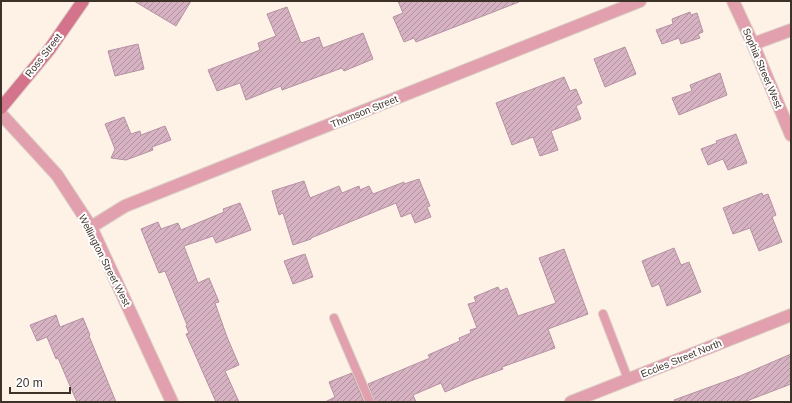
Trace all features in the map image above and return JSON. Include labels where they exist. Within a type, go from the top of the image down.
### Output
[{"type":"main road","name":"Ross Street","points":[[1,108],[49,50],[83,1]]},
{"type":"street","name":"Thomson Street","points":[[91,227],[125,206],[640,1]]},
{"type":"street","name":"Sophia Street West","points":[[733,1],[753,44],[791,135]]},
{"type":"street","points":[[753,44],[791,30]]},
{"type":"street","name":"Wellington Street West","points":[[1,114],[57,175],[91,227],[172,402]]},
{"type":"street","name":"Eccles Street North","points":[[571,402],[791,315]]},
{"type":"lane","points":[[603,314],[628,379]]},
{"type":"lane","points":[[334,318],[370,402]]},
{"type":"building","points":[[134,1],[191,1],[176,26]]},
{"type":"building","points":[[398,1],[519,2],[416,42],[414,38],[404,42],[393,17],[403,13]]},
{"type":"building","points":[[287,7],[301,43],[319,37],[323,48],[363,33],[373,59],[344,71],[342,68],[282,90],[281,86],[246,100],[240,83],[217,91],[208,70],[260,50],[258,43],[276,36],[267,14]]},
{"type":"building","points":[[690,12],[691,15],[697,13],[703,32],[698,34],[700,38],[681,44],[679,38],[662,44],[656,30],[673,24],[672,19]]},
{"type":"building","points":[[138,44],[144,69],[115,76],[108,51]]},
{"type":"building","points":[[625,47],[636,74],[605,87],[594,59]]},
{"type":"building","points":[[720,73],[727,95],[679,115],[672,98],[692,91],[690,85]]},
{"type":"building","points":[[564,77],[570,91],[576,89],[582,103],[576,106],[581,119],[551,131],[558,150],[540,156],[533,137],[512,145],[496,103]]},
{"type":"building","points":[[124,117],[131,134],[140,131],[141,135],[165,126],[171,140],[152,147],[153,150],[126,160],[111,158],[115,149],[105,124]]},
{"type":"building","points":[[736,134],[747,163],[728,170],[723,159],[708,165],[701,149],[717,143],[716,141]]},
{"type":"building","points":[[419,179],[430,206],[427,207],[431,217],[415,223],[411,213],[401,217],[396,203],[311,239],[293,245],[283,213],[279,215],[272,191],[304,181],[310,198],[339,186],[342,193],[359,186],[360,190],[369,186],[373,194],[404,182],[404,184]]},
{"type":"building","points":[[762,193],[763,196],[768,194],[776,215],[772,217],[782,242],[759,251],[750,228],[733,234],[723,208]]},
{"type":"building","points":[[240,203],[251,230],[216,243],[213,236],[184,246],[198,283],[209,278],[219,302],[215,303],[239,365],[225,371],[239,402],[216,402],[186,334],[189,333],[186,326],[187,325],[165,271],[159,273],[141,229],[158,222],[161,229],[178,223],[181,230],[224,212],[223,209]]},
{"type":"building","points":[[674,248],[681,265],[689,262],[701,292],[667,306],[659,284],[652,287],[642,261]]},
{"type":"building","points":[[564,249],[588,314],[548,329],[555,348],[502,367],[503,369],[445,392],[441,383],[413,395],[416,402],[375,402],[368,384],[430,358],[428,355],[460,341],[459,338],[471,333],[470,330],[477,328],[468,304],[476,302],[474,297],[498,287],[500,291],[507,288],[518,316],[556,303],[539,258]]},
{"type":"building","points":[[305,254],[313,277],[293,284],[284,261]]},
{"type":"building","points":[[56,315],[60,327],[83,318],[116,402],[77,402],[47,337],[37,341],[30,325]]},
{"type":"building","points":[[791,354],[791,384],[744,402],[675,402],[674,400],[740,376]]},
{"type":"building","points":[[352,373],[364,402],[325,402],[335,397],[329,382]]}]
